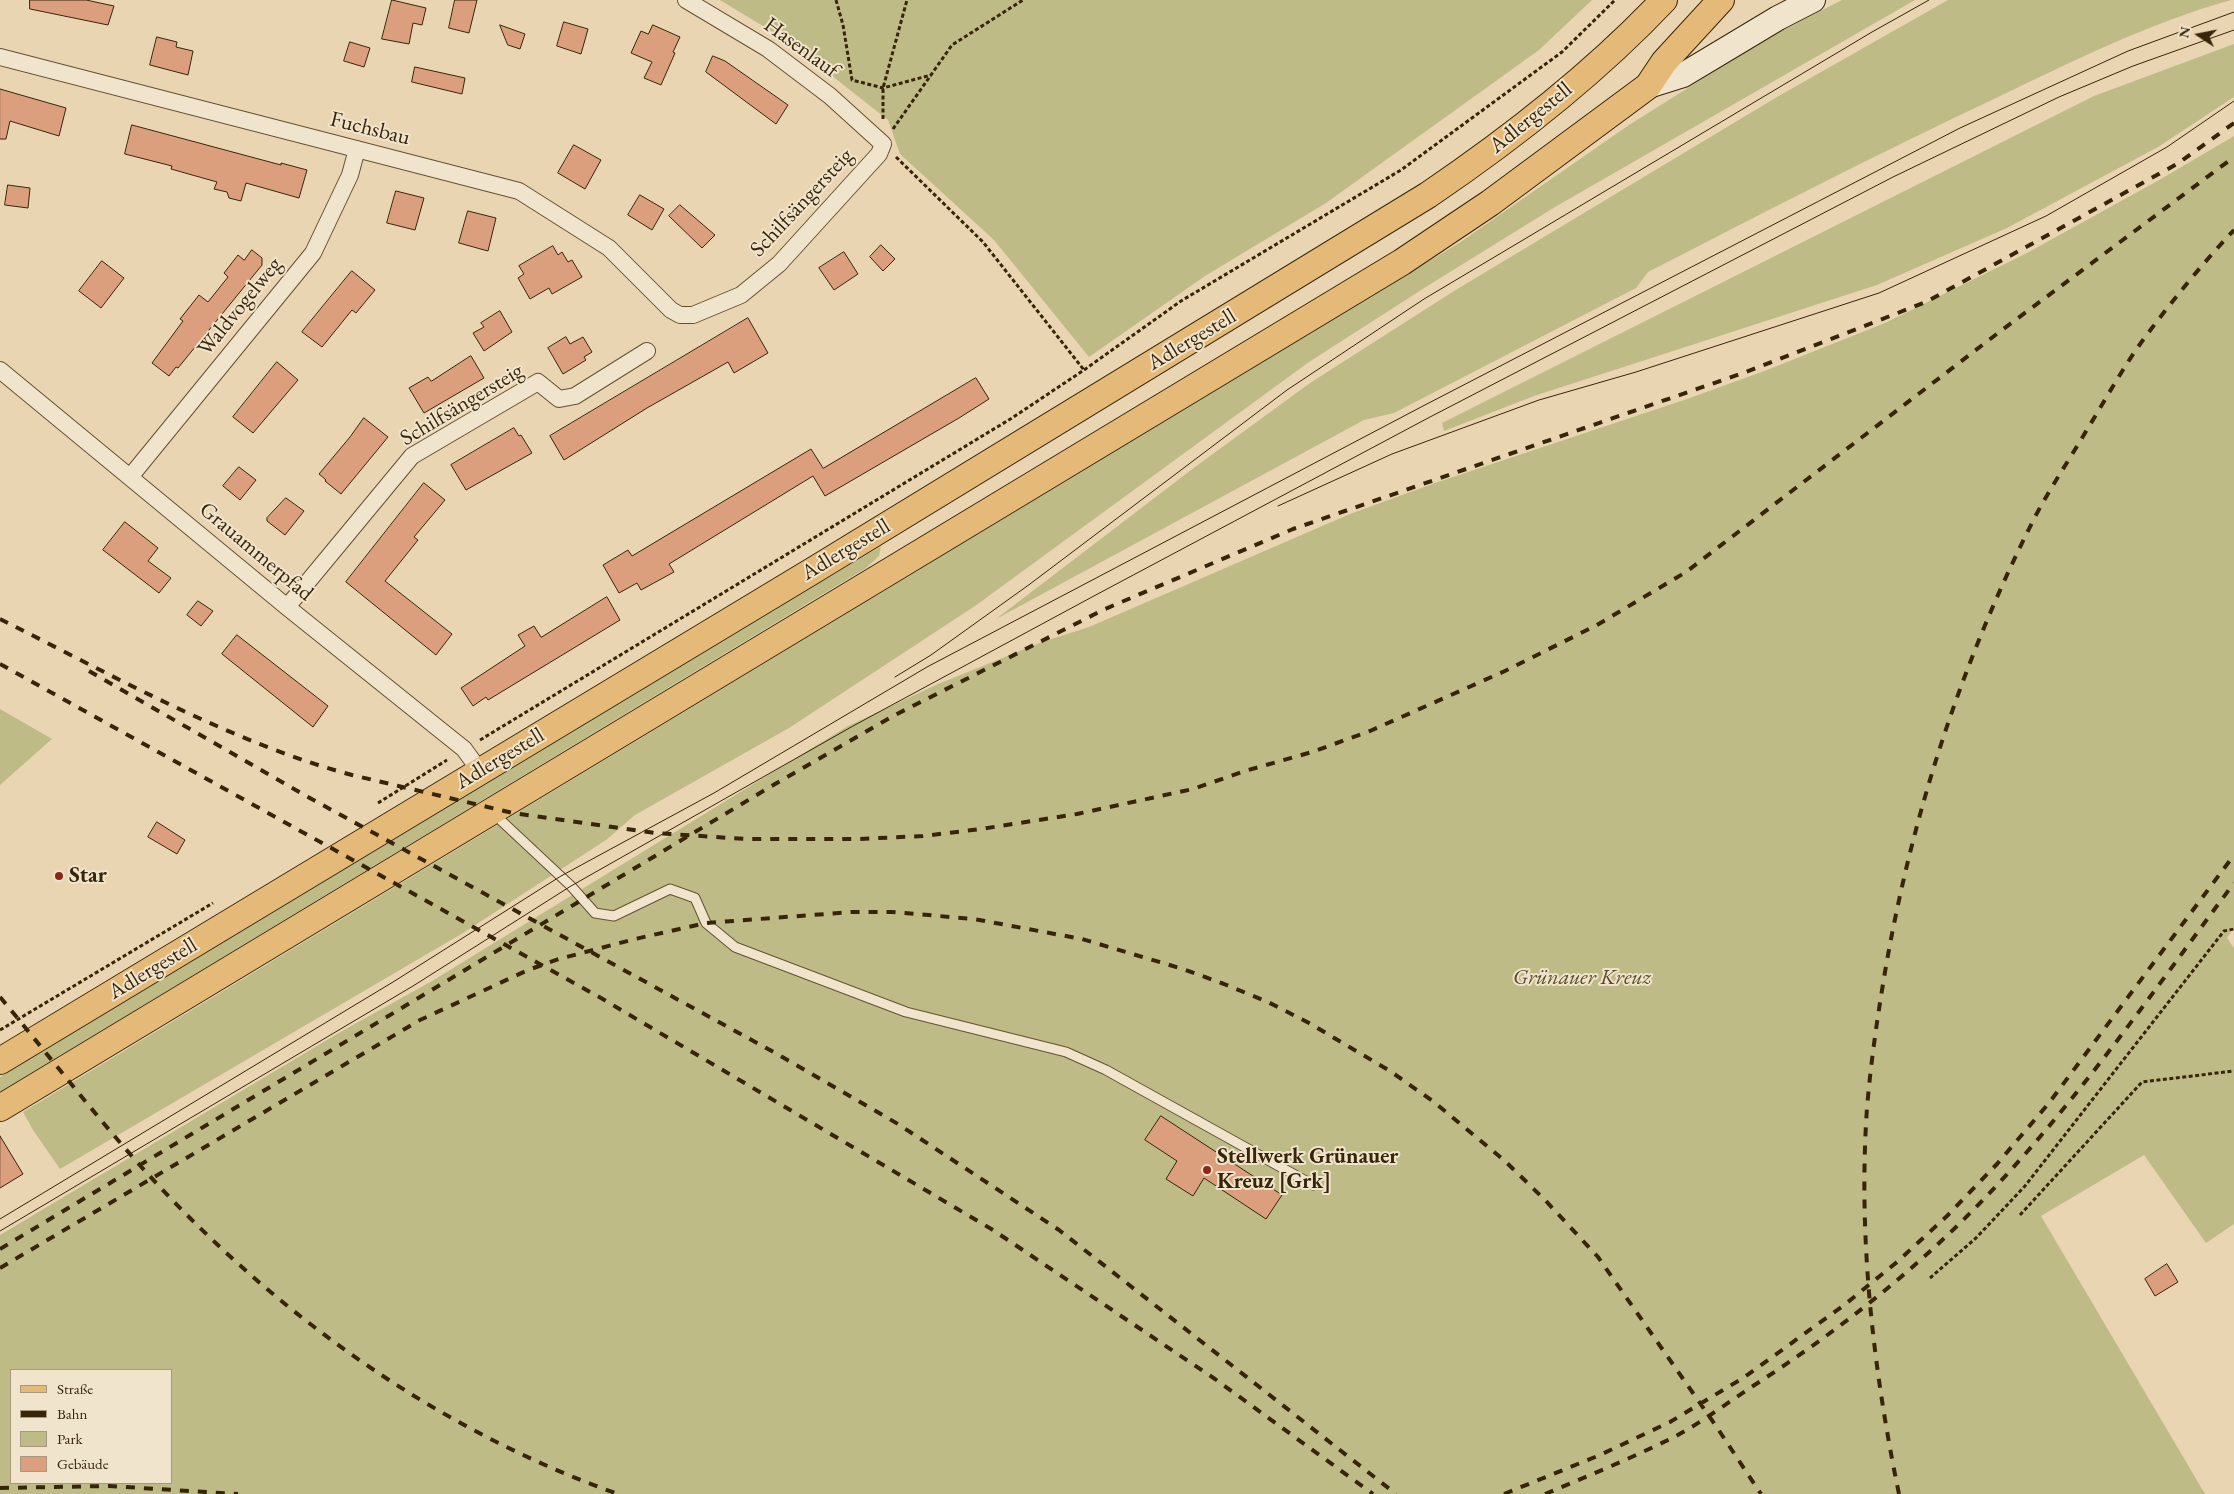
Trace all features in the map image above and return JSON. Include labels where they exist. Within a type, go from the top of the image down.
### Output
[{"type":"main road","name":"Adlergestell","points":[[0,1061],[1014,448],[1420,200],[1464,170],[1547,108],[1634,32],[1664,0]]},
{"type":"main road","name":"Adlergestell","points":[[1648,86],[1664,62],[1721,0]]},
{"type":"main road","name":"Adlergestell","points":[[0,1108],[1402,262],[1490,203],[1648,86],[1684,75],[1778,18],[1813,0]]},
{"type":"main road","points":[[1014,448],[1034,483]]},
{"type":"street","name":"Hasenlauf","points":[[686,0],[768,50],[830,96],[883,144]]},
{"type":"street","name":"Fuchsbau","points":[[0,57],[519,190],[609,248],[671,310],[680,315],[693,314]]},
{"type":"street","name":"Schilfsängersteig","points":[[693,314],[741,296],[779,264],[879,154],[883,144]]},
{"type":"street","name":"Waldvogelweg","points":[[130,477],[313,253],[350,175],[357,149]]},
{"type":"street","name":"Schilfsängersteig","points":[[287,607],[412,456],[538,382],[560,399],[575,396],[647,351]]},
{"type":"street","name":"Grauammerpfad","points":[[0,370],[287,607],[464,749],[480,771]]},
{"type":"lane","points":[[493,812],[571,886],[595,913],[614,916],[670,889],[695,898],[706,923],[735,947],[906,1012],[1066,1052],[1106,1070],[1313,1185]]},
{"type":"path","points":[[836,0],[843,25],[852,80],[883,88],[931,74]]},
{"type":"path","points":[[907,0],[883,88],[883,144],[983,242],[1084,370]]},
{"type":"path","points":[[883,144],[952,44],[1024,0]]},
{"type":"path","points":[[372,807],[464,749],[1004,423],[1084,370],[1180,301],[1402,170],[1562,52],[1615,0]]},
{"type":"path","points":[[0,1030],[214,902]]},
{"type":"path","points":[[1930,1278],[1976,1238],[2025,1186],[2224,931],[2234,929]]},
{"type":"path","points":[[2020,1215],[2142,1082],[2234,1071]]},
{"type":"green space","points":[[720,0],[1592,0],[1539,50],[1326,203],[1205,276],[1089,357],[994,240],[900,154],[888,120],[789,42]]},
{"type":"green space","points":[[1842,0],[1915,0],[1555,207],[1309,362],[975,606],[789,728],[635,815],[606,840],[463,933],[60,1169],[33,1130],[23,1112],[1459,243],[1629,125],[1764,40]]},
{"type":"green space","points":[[1948,0],[2231,0],[2170,20],[2111,44],[1863,162],[1648,272],[1636,288],[1394,413],[1364,420],[996,619],[1195,467],[1310,383],[1454,291],[1777,97]]},
{"type":"green space","points":[[2234,44],[2234,97],[2158,147],[2007,228],[1877,285],[1534,396],[1444,431],[1442,423],[2094,96]]},
{"type":"green space","name":"Grünauer Kreuz","points":[[2234,136],[2234,927],[2227,938],[2234,948],[2234,1224],[2206,1243],[2144,1155],[2041,1216],[2205,1494],[0,1494],[0,1235],[337,1034],[432,981],[848,726],[938,684],[1042,642],[1089,627],[1350,514],[1435,483],[1687,399],[1767,370],[1885,323],[2027,253],[2161,179]]},
{"type":"green space","points":[[881,546],[879,556],[866,568],[0,1092],[0,1077]]},
{"type":"green space","points":[[0,709],[52,739],[0,785]]},
{"type":"building","points":[[30,0],[86,0],[114,6],[108,25],[30,9]]},
{"type":"building","points":[[392,0],[426,8],[422,25],[413,23],[409,44],[382,39]]},
{"type":"building","points":[[455,0],[477,0],[469,33],[449,28]]},
{"type":"building","points":[[564,22],[588,29],[581,54],[557,46]]},
{"type":"building","points":[[500,25],[525,34],[520,49],[508,45]]},
{"type":"building","points":[[653,25],[680,37],[661,85],[644,78],[652,62],[631,53],[641,31],[648,34]]},
{"type":"building","points":[[157,37],[177,42],[176,47],[193,51],[188,75],[150,65]]},
{"type":"building","points":[[350,42],[370,48],[364,67],[344,61]]},
{"type":"building","points":[[713,56],[725,61],[788,105],[776,124],[706,72]]},
{"type":"building","points":[[415,67],[465,78],[462,94],[412,82]]},
{"type":"building","points":[[0,89],[66,108],[59,136],[10,121],[6,139],[0,139]]},
{"type":"building","points":[[132,125],[281,165],[281,163],[307,170],[299,198],[246,183],[241,201],[229,198],[227,192],[214,189],[217,182],[171,169],[172,166],[125,154]]},
{"type":"building","points":[[574,145],[601,160],[585,189],[558,173]]},
{"type":"building","points":[[8,185],[30,188],[28,208],[5,205]]},
{"type":"building","points":[[396,191],[424,198],[415,230],[387,223]]},
{"type":"building","points":[[640,195],[664,209],[652,230],[628,215]]},
{"type":"building","points":[[680,205],[715,235],[702,248],[669,216]]},
{"type":"building","points":[[468,211],[496,218],[488,251],[459,243]]},
{"type":"building","points":[[881,245],[895,259],[883,271],[870,257]]},
{"type":"building","points":[[553,246],[558,255],[562,252],[568,262],[572,260],[582,277],[552,294],[549,288],[530,299],[518,278],[524,274],[519,266]]},
{"type":"building","points":[[252,250],[262,258],[262,265],[178,368],[176,367],[169,376],[152,363],[183,321],[180,319],[199,295],[208,302],[228,277],[224,273],[238,255],[244,260]]},
{"type":"building","points":[[844,252],[858,274],[834,290],[819,268]]},
{"type":"building","points":[[102,261],[124,278],[101,308],[79,291]]},
{"type":"building","points":[[352,271],[375,290],[356,313],[352,310],[322,347],[302,332]]},
{"type":"building","points":[[500,311],[512,332],[484,351],[473,333],[484,327],[481,323]]},
{"type":"building","points":[[748,318],[768,353],[734,373],[728,362],[647,408],[564,460],[550,436]]},
{"type":"building","points":[[566,337],[570,344],[583,337],[592,352],[584,357],[586,360],[563,374],[548,348]]},
{"type":"building","points":[[471,356],[484,378],[424,413],[409,388],[428,377],[431,381]]},
{"type":"building","points":[[277,362],[298,380],[253,433],[233,417]]},
{"type":"building","points":[[976,378],[989,399],[959,418],[825,496],[813,476],[669,564],[674,572],[641,590],[637,583],[619,593],[603,565],[628,550],[632,556],[811,449],[823,468]]},
{"type":"building","points":[[364,418],[388,437],[341,494],[319,474]]},
{"type":"building","points":[[514,428],[519,436],[521,435],[532,453],[466,490],[451,465]]},
{"type":"building","points":[[239,467],[256,480],[240,500],[223,486]]},
{"type":"building","points":[[424,483],[445,500],[414,537],[418,540],[385,581],[452,634],[436,655],[346,582]]},
{"type":"building","points":[[286,498],[304,511],[285,535],[267,521],[267,518]]},
{"type":"building","points":[[125,522],[158,548],[148,561],[171,578],[159,593],[103,550]]},
{"type":"building","points":[[607,597],[620,620],[488,700],[486,697],[473,706],[461,688],[525,646],[518,635],[534,626],[541,637]]},
{"type":"building","points":[[198,601],[213,611],[201,626],[187,615]]},
{"type":"building","points":[[237,635],[328,706],[313,727],[222,654]]},
{"type":"building","points":[[157,822],[185,840],[177,854],[148,837]]},
{"type":"building","name":"Stellwerk Grünauer Kreuz [Grk]","points":[[1161,1116],[1282,1195],[1266,1219],[1204,1178],[1193,1196],[1166,1179],[1177,1161],[1145,1140]]},
{"type":"building","points":[[0,1136],[23,1174],[0,1188]]},
{"type":"building","points":[[2167,1264],[2178,1282],[2155,1296],[2145,1279]]},
{"type":"tram line","points":[[895,677],[931,655],[1030,584],[1287,390],[1424,299],[1872,32],[1929,0]]},
{"type":"tram line","points":[[0,1219],[393,982],[561,876],[714,793],[927,667],[1423,406],[1960,128],[2128,51],[2234,12]]},
{"type":"tram line","points":[[0,1231],[413,986],[571,886],[853,726],[1092,597],[1430,417],[1893,177],[2059,97],[2133,66],[2234,30]]},
{"type":"tram line","points":[[1278,506],[1392,454],[1539,400],[1636,372],[1879,293],[2046,216],[2167,147],[2234,101]]},
{"type":"railway","points":[[0,1249],[775,784],[895,715],[1105,609],[1293,529],[1746,372],[1926,302],[2177,164],[2234,123]]},
{"type":"railway","points":[[0,619],[129,685],[262,745],[352,775],[513,813],[655,833],[746,839],[859,839],[923,836],[1077,814],[1193,789],[1245,771],[1312,752],[1370,731],[1505,671],[1597,625],[1686,572],[2002,330],[2234,157]]},
{"type":"railway","points":[[1899,1494],[1882,1399],[1870,1302],[1866,1253],[1865,1156],[1867,1108],[1878,1019],[1897,907],[1911,849],[1944,735],[1964,679],[2010,569],[2036,515],[2135,351],[2187,284],[2234,230]]},
{"type":"railway","points":[[0,664],[601,998],[993,1230],[1215,1379],[1373,1494]]},
{"type":"railway","points":[[89,671],[308,797],[779,1055],[898,1124],[1059,1230],[1396,1494]]},
{"type":"railway","points":[[1504,1494],[1600,1455],[1670,1422],[1743,1378],[1843,1306],[1897,1262],[1947,1216],[1997,1164],[2049,1103],[2234,855]]},
{"type":"railway","points":[[1545,1494],[1610,1467],[1694,1426],[1833,1331],[1908,1271],[1956,1227],[2032,1146],[2102,1061],[2234,883]]},
{"type":"railway","points":[[0,1268],[420,1020],[528,970],[559,959],[706,923],[852,912],[892,912],[974,919],[1082,939],[1183,969],[1224,984],[1268,1002],[1309,1023],[1390,1071],[1434,1102],[1505,1161],[1545,1200],[1598,1257],[1761,1494]]},
{"type":"railway","points":[[0,997],[92,1110],[165,1192],[237,1262],[285,1304],[389,1380],[444,1414],[500,1444],[558,1471],[618,1494]]},
{"type":"railway","points":[[0,1488],[109,1486],[238,1494]]},
{"type":"place","name":"Star","points":[[59,876]]},
{"type":"place","name":"Stellwerk Grünauer Kreuz [Grk]","points":[[1207,1170]]}]
